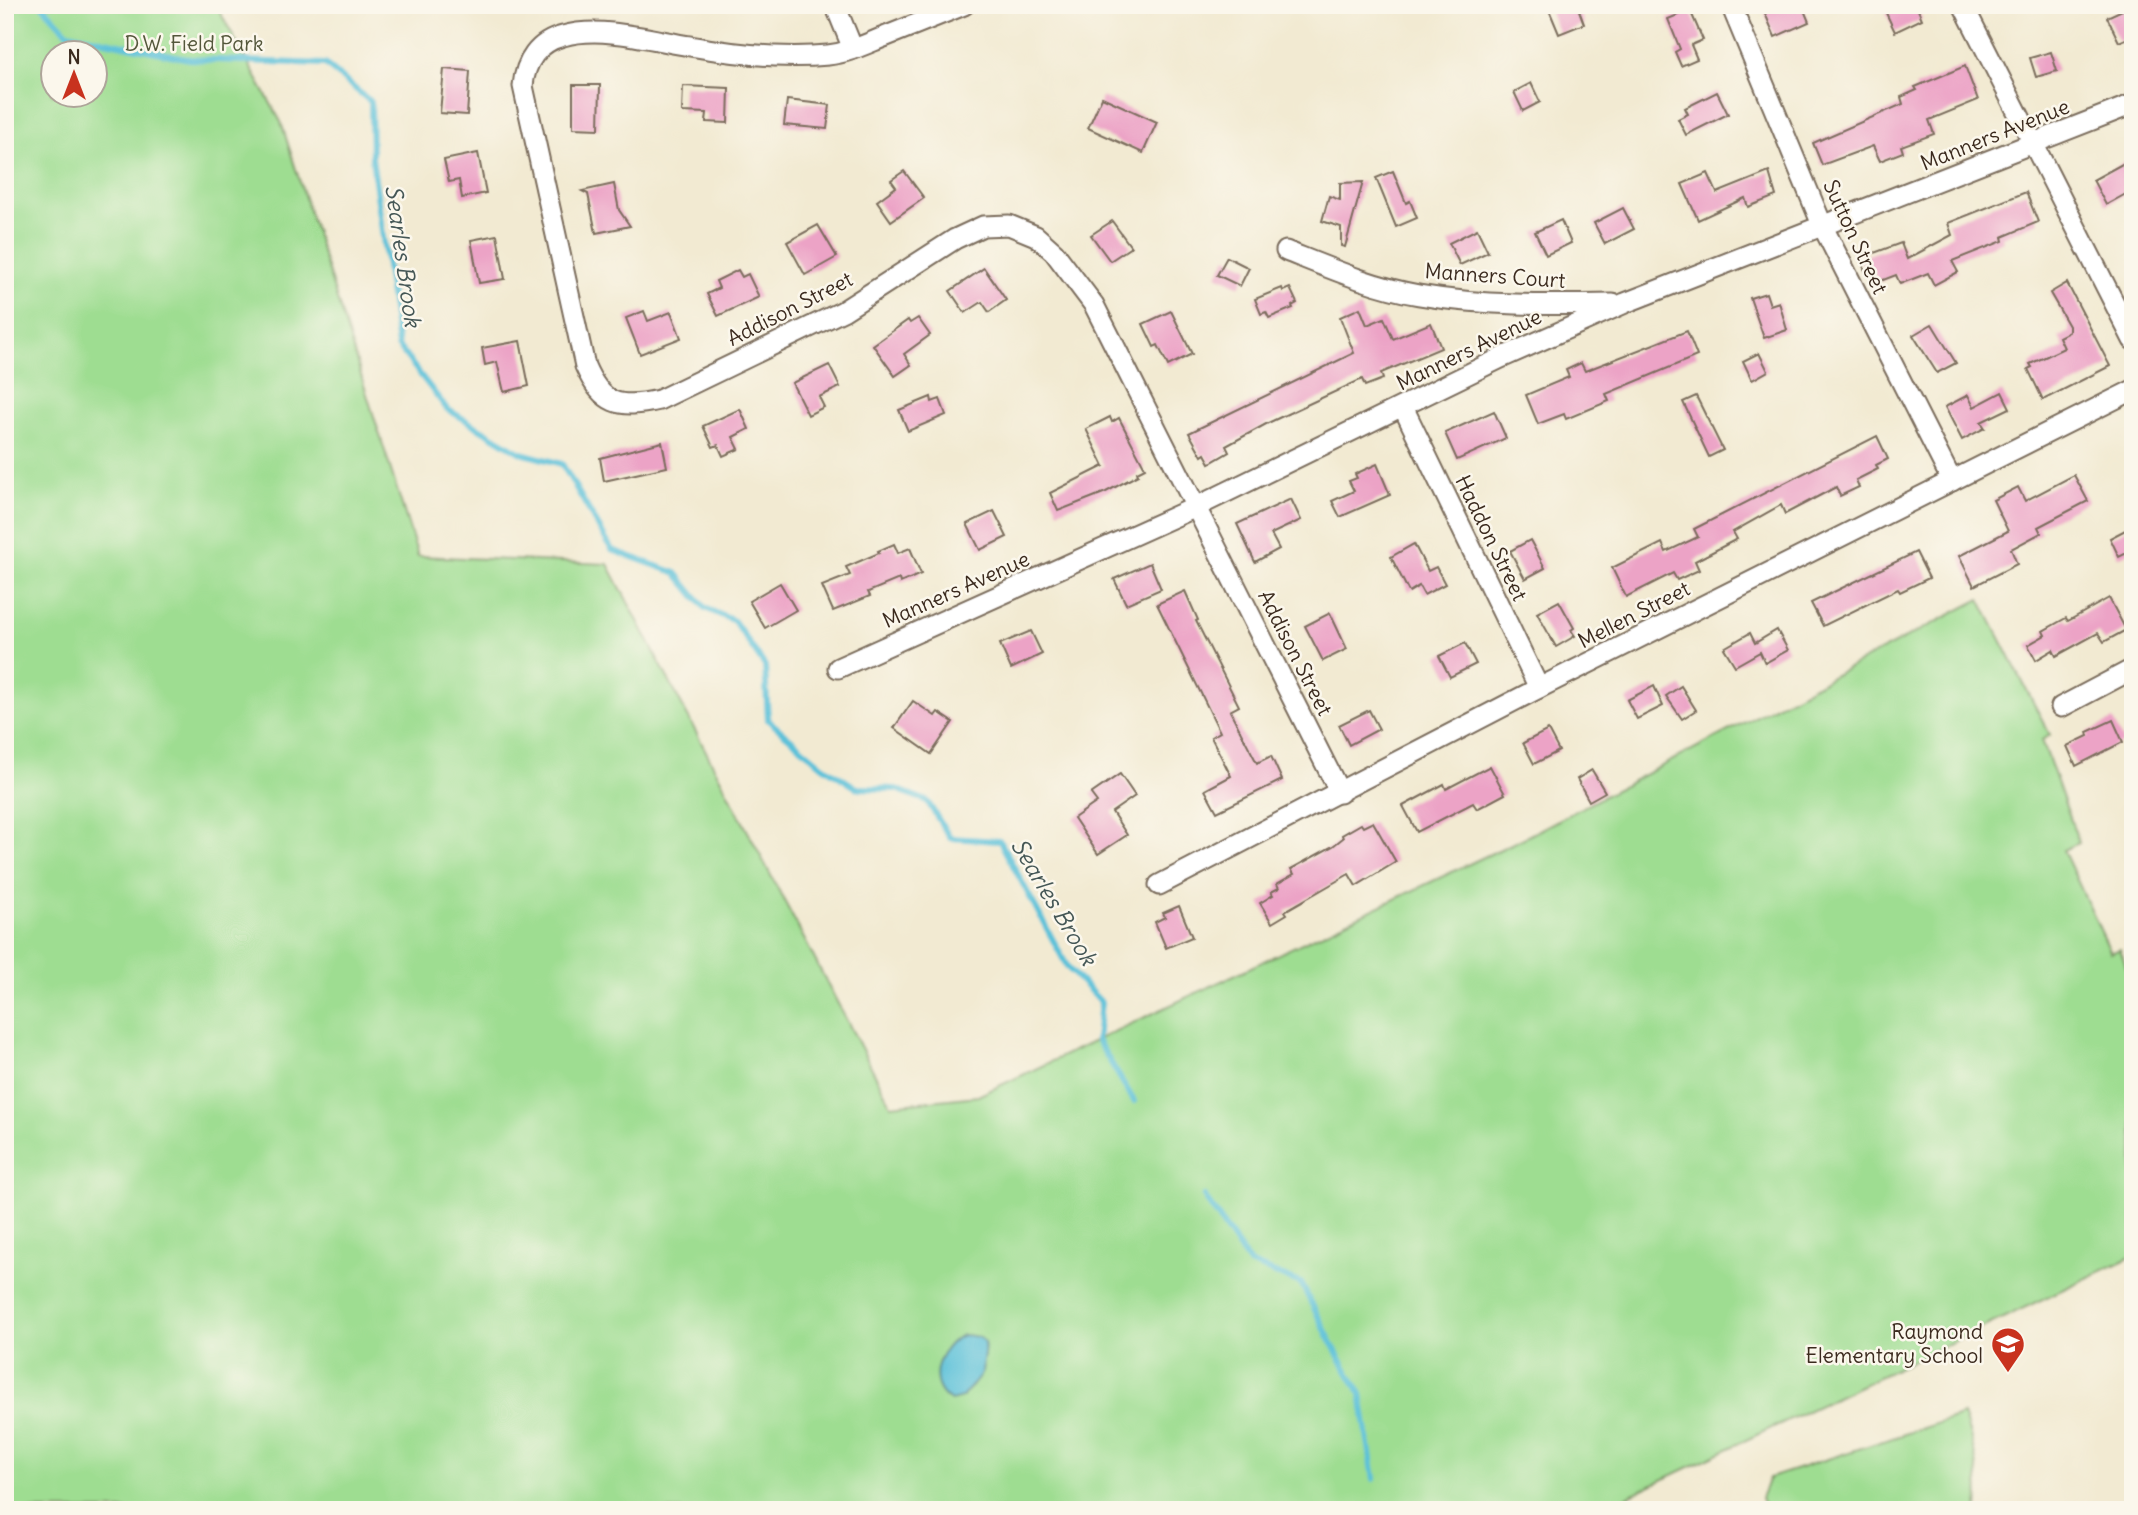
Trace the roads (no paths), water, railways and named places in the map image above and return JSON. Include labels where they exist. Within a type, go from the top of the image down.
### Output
[{"type":"street","points":[[835,5],[853,49],[964,5]]},
{"type":"street","name":"Sutton Street","points":[[1731,5],[1823,227],[1952,481]]},
{"type":"street","points":[[1963,5],[2133,340]]},
{"type":"street","name":"Addison Street","points":[[853,49],[811,56],[761,54],[692,47],[639,36],[594,33],[563,36],[540,47],[525,69],[523,86],[585,366],[594,386],[613,402],[634,405],[659,400],[843,312],[955,239],[983,226],[1009,225],[1036,236],[1054,252],[1094,305],[1340,793]]},
{"type":"street","name":"Manners Avenue","points":[[838,668],[1196,507],[1501,358],[1625,303],[2133,104]]},
{"type":"street","name":"Manners Court","points":[[1286,251],[1359,279],[1418,295],[1562,305],[1625,303]]},
{"type":"street","name":"Mellen Street","points":[[1159,885],[1539,688],[2133,390]]},
{"type":"street","name":"Haddon Street","points":[[1403,407],[1539,688]]},
{"type":"street","points":[[2061,707],[2133,669]]},
{"type":"water","points":[[962,1335],[976,1336],[983,1340],[985,1348],[982,1371],[962,1398],[951,1401],[938,1385],[937,1366],[946,1348]]},
{"type":"waterway","name":"Searles Brook","points":[[42,5],[68,33],[189,59],[325,64],[371,102],[372,158],[398,346],[447,409],[521,453],[562,464],[612,550],[676,573],[705,608],[734,621],[765,666],[768,720],[823,766],[857,788],[896,789],[927,801],[950,838],[1000,841],[1068,968],[1101,1002],[1097,1040],[1134,1101]]},
{"type":"waterway","name":"Searles Brook","points":[[1204,1196],[1249,1263],[1301,1283],[1361,1394],[1374,1479]]},
{"type":"place","name":"Raymond Elementary School","points":[[2008,1374]]},
{"type":"park label","name":"D.W. Field Park","points":[[194,44]]}]
